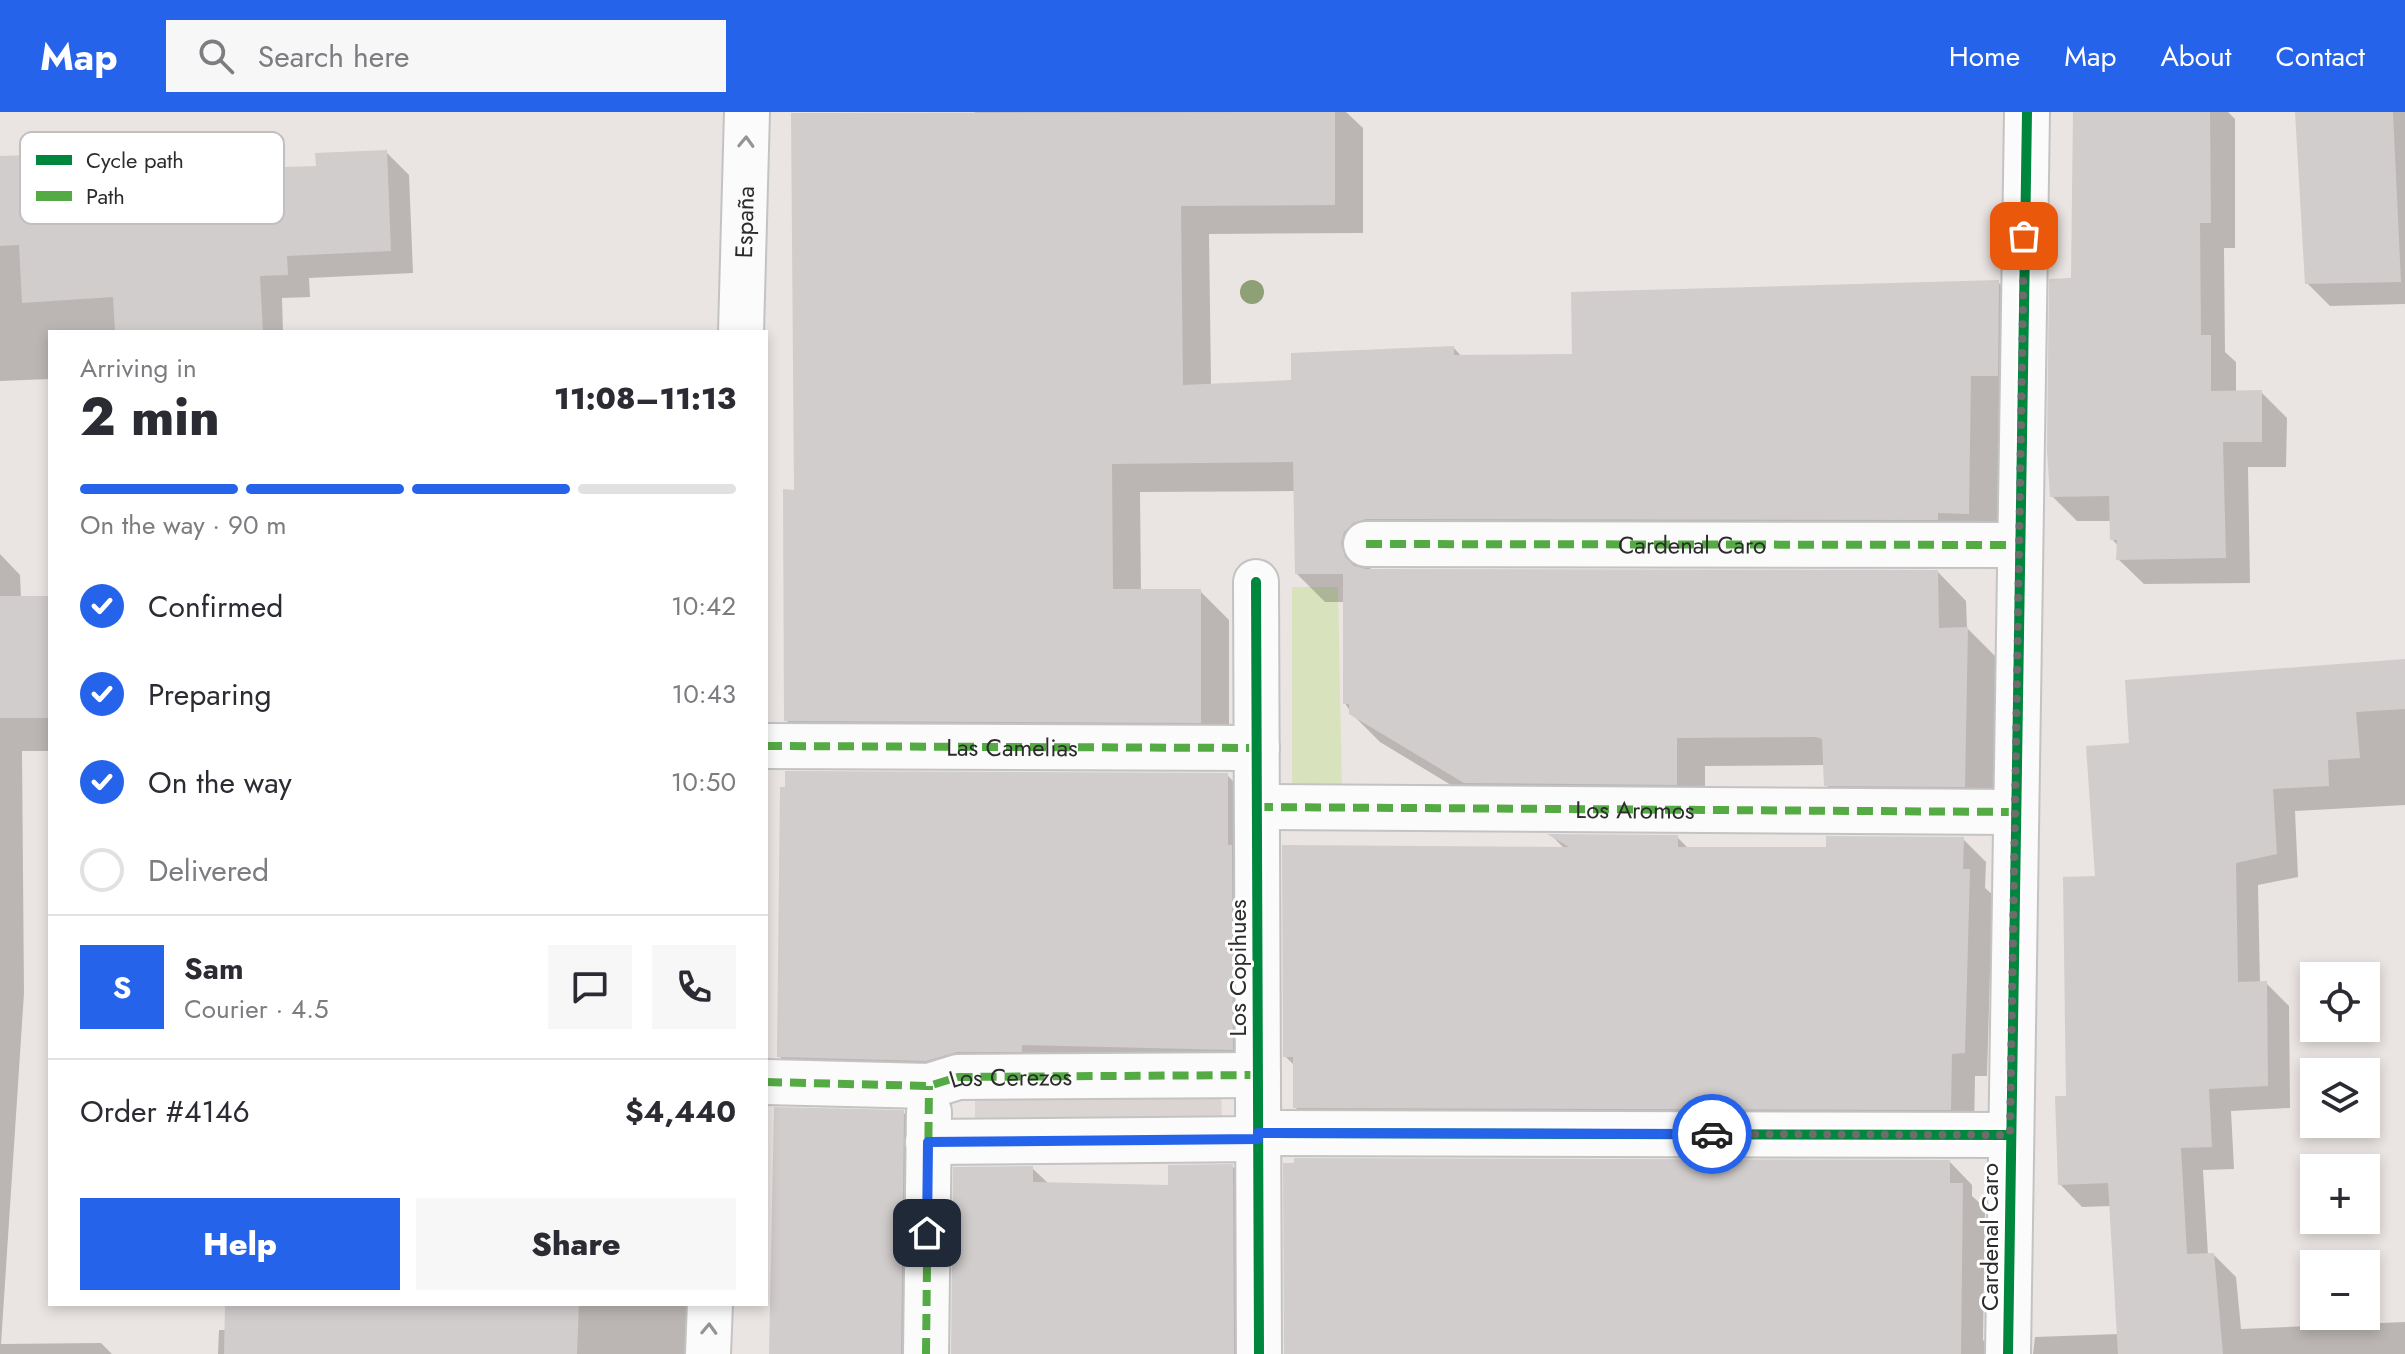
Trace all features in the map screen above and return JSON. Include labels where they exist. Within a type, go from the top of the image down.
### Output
[{"type":"street","name":"España","points":[[741,330],[747,112]]},
{"type":"street","name":"Cardenal Caro","points":[[2008,1354],[2027,112]]},
{"type":"street","name":"Cardenal Caro","points":[[1366,544],[2019,545]]},
{"type":"street","name":"Los Copihues","points":[[1256,582],[1259,1354]]},
{"type":"street","name":"Las Camelias","points":[[768,746],[1257,748]]},
{"type":"street","name":"Los Aromos","points":[[1257,807],[2015,812]]},
{"type":"street","name":"Los Cerezos","points":[[768,1082],[929,1086],[958,1077],[1258,1075]]},
{"type":"street","points":[[926,1354],[929,1086]]},
{"type":"street","points":[[928,1142],[1258,1136],[2010,1135]]},
{"type":"street","points":[[708,1354],[710,1306]]},
{"type":"green space","points":[[1292,587],[1338,587],[1342,793],[1292,793]]},
{"type":"shaded area","points":[[1221,1085],[1222,1127],[975,1129],[975,1087]]},
{"type":"building","points":[[1335,112],[1335,205],[1181,206],[1183,385],[1291,380],[1291,353],[1454,346],[1454,355],[1572,354],[1571,292],[1999,280],[1998,376],[1971,376],[1969,514],[1938,513],[1938,520],[1366,519],[1353,523],[1344,532],[1341,543],[1345,557],[1354,566],[1366,569],[1938,570],[1939,628],[1968,627],[1965,787],[1824,786],[1822,739],[1816,737],[1677,738],[1677,785],[1464,783],[1349,714],[1349,704],[1343,704],[1343,574],[1295,574],[1293,462],[1112,464],[1113,589],[1201,589],[1201,723],[784,721],[783,489],[794,490],[791,113]]},
{"type":"building","points":[[2073,112],[2210,112],[2211,223],[2200,223],[2201,335],[2211,335],[2211,391],[2262,390],[2262,442],[2223,442],[2226,558],[2116,560],[2117,540],[2110,540],[2109,496],[2050,497],[2047,450],[2049,279],[2071,278]]},
{"type":"building","points":[[2295,112],[2393,112],[2401,282],[2305,284]]},
{"type":"building","points":[[387,150],[391,251],[287,256],[288,275],[260,276],[263,330],[115,330],[113,297],[22,303],[19,245],[0,246],[0,156],[20,155],[20,224],[284,224],[284,167],[316,166],[315,153]]},
{"type":"building","points":[[0,596],[48,596],[48,718],[0,718]]},
{"type":"building","points":[[2405,659],[2405,709],[2356,712],[2360,758],[2328,760],[2329,786],[2273,789],[2277,854],[2236,863],[2238,982],[2267,981],[2268,1086],[2209,1089],[2212,1147],[2181,1148],[2187,1254],[2214,1253],[2223,1354],[2118,1354],[2108,1183],[2058,1185],[2055,1096],[2066,1096],[2063,877],[2095,876],[2086,746],[2129,743],[2125,680]]},
{"type":"building","points":[[785,771],[1228,773],[1228,845],[1232,845],[1233,1050],[1022,1045],[1022,1052],[957,1052],[926,1061],[777,1057],[780,787],[785,787]]},
{"type":"building","points":[[1547,834],[1678,835],[1678,847],[1826,847],[1826,836],[1964,837],[1963,869],[1970,869],[1965,1053],[1952,1054],[1951,1110],[1293,1108],[1293,1057],[1283,1057],[1282,845],[1569,847]]},
{"type":"building","points":[[774,1107],[904,1110],[901,1354],[769,1354]]},
{"type":"building","points":[[1294,1158],[1950,1160],[1950,1183],[1963,1183],[1961,1354],[1284,1354],[1283,1163],[1294,1163]]},
{"type":"building","points":[[1233,1164],[1234,1354],[951,1354],[953,1167],[1033,1166],[1033,1182],[1168,1185],[1168,1165]]},
{"type":"building","points":[[225,1306],[579,1306],[577,1354],[224,1354]]},
{"type":"marked path","points":[[1366,544],[2019,545]]},
{"type":"marked path","points":[[768,746],[1257,748]]},
{"type":"marked path","points":[[1257,807],[2015,812]]},
{"type":"marked path","points":[[768,1082],[929,1086],[958,1077],[1258,1075]]},
{"type":"marked path","points":[[926,1354],[929,1086]]},
{"type":"marked path","points":[[928,1142],[1258,1139]]},
{"type":"cycle path","points":[[2008,1354],[2027,112]]},
{"type":"cycle path","points":[[1256,582],[1259,1354]]},
{"type":"cycle path","points":[[1258,1133],[2010,1135]]},
{"type":"way so far","points":[[1712,1134],[2010,1135],[2024,236]]},
{"type":"route","points":[[927,1233],[928,1142],[1258,1139],[1258,1133],[1712,1134]]}]
